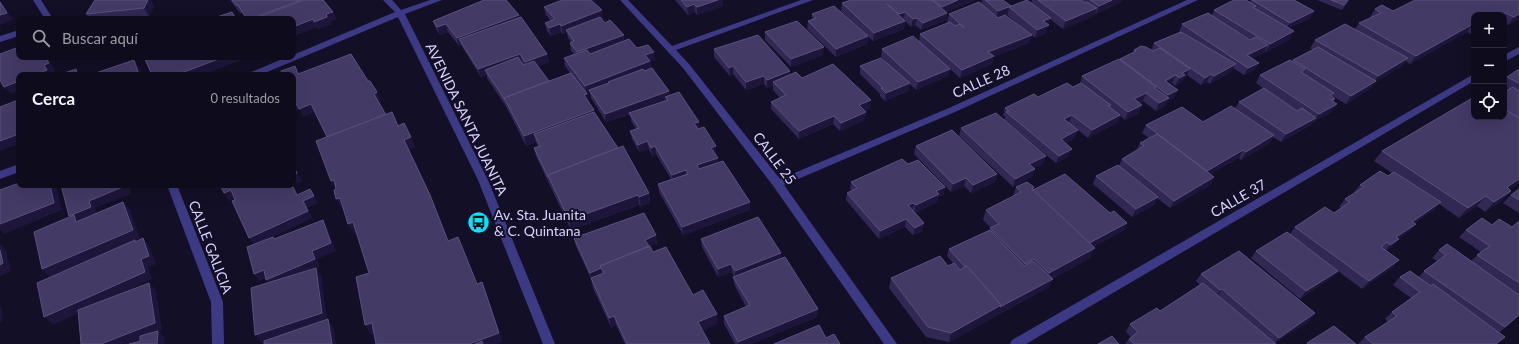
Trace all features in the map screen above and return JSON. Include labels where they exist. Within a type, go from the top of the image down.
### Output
[{"type":"street","points":[[37,0],[47,16]]},
{"type":"street","name":"AVENIDA SANTA JUANITA","points":[[387,0],[400,13],[483,180],[549,344]]},
{"type":"street","points":[[296,57],[400,13],[438,0]]},
{"type":"street","name":"CALLE 25","points":[[624,0],[672,50],[778,184],[891,344]]},
{"type":"street","points":[[672,50],[809,0]]},
{"type":"street","name":"CALLE 28","points":[[778,184],[952,110],[1194,0]]},
{"type":"street","points":[[0,39],[16,34]]},
{"type":"street","points":[[1507,57],[1519,50]]},
{"type":"street","points":[[259,72],[288,60]]},
{"type":"street","name":"CALLE 37","points":[[1016,344],[1471,79]]},
{"type":"street","points":[[0,175],[16,169]]},
{"type":"street","name":"CALLE GALICIA","points":[[173,188],[217,302],[218,344]]},
{"type":"building","points":[[95,0],[148,0],[144,8],[86,14]]},
{"type":"building","points":[[232,0],[301,0],[258,16],[245,16],[238,5],[236,5]]},
{"type":"building","points":[[304,0],[323,0],[333,12],[326,14],[327,17],[314,22],[313,19],[296,26],[296,16],[261,16]]},
{"type":"building","points":[[484,0],[506,0],[519,15],[457,38],[446,24],[437,27],[433,21]]},
{"type":"building","points":[[562,0],[591,0],[602,10],[561,26],[560,24],[549,28],[545,23],[555,19],[544,7]]},
{"type":"building","points":[[681,0],[718,0],[697,7],[694,4],[687,7]]},
{"type":"building","points":[[851,0],[932,0],[947,13],[923,23],[917,18],[913,19],[905,12],[899,14],[887,4],[905,21],[874,33],[842,3]]},
{"type":"building","points":[[933,0],[958,0],[942,7]]},
{"type":"building","points":[[985,0],[1003,0],[1011,6],[998,11]]},
{"type":"building","points":[[1027,0],[1051,18],[1043,21],[1049,25],[1037,30],[1009,7]]},
{"type":"building","points":[[1038,0],[1081,0],[1097,8],[1066,21]]},
{"type":"building","points":[[1090,0],[1112,0],[1099,6]]},
{"type":"building","points":[[1234,0],[1246,0],[1256,6],[1253,7],[1294,31],[1270,44],[1214,10]]},
{"type":"building","points":[[1252,0],[1294,0],[1314,11],[1290,23]]},
{"type":"building","points":[[1331,0],[1348,0],[1344,5]]},
{"type":"building","points":[[1415,0],[1519,0],[1519,14],[1514,17],[1507,14],[1507,12],[1471,12],[1471,25],[1416,56],[1359,23],[1381,13],[1375,9],[1382,5],[1393,11]]},
{"type":"building","points":[[0,2],[7,13],[0,15]]},
{"type":"building","points":[[979,2],[998,18],[1005,15],[1032,35],[988,52],[994,56],[962,70],[920,34],[950,22],[955,26],[960,24],[965,28],[949,14]]},
{"type":"building","points":[[834,6],[868,36],[836,49],[808,21],[816,18],[812,14]]},
{"type":"building","points":[[232,12],[234,16],[220,16]]},
{"type":"building","points":[[1208,13],[1250,40],[1256,37],[1268,45],[1247,55],[1259,63],[1248,68],[1182,24]]},
{"type":"building","points":[[521,17],[547,54],[525,62],[520,54],[478,69],[459,39]]},
{"type":"building","points":[[600,17],[605,23],[610,20],[624,35],[577,52],[570,43],[574,41],[566,30]]},
{"type":"building","points":[[797,21],[824,47],[791,59],[765,32]]},
{"type":"building","points":[[1345,24],[1408,58],[1378,76],[1315,40]]},
{"type":"building","points":[[1181,32],[1236,64],[1214,76],[1211,74],[1205,78],[1154,43]]},
{"type":"building","points":[[758,35],[790,71],[767,80],[764,76],[746,82],[733,66],[729,68],[714,49]]},
{"type":"building","points":[[913,36],[950,69],[918,82],[882,49]]},
{"type":"building","points":[[629,39],[637,48],[648,45],[654,52],[645,55],[650,61],[585,86],[564,58],[587,50],[590,54]]},
{"type":"building","points":[[1141,46],[1153,51],[1160,48],[1190,69],[1182,73],[1185,75],[1179,78],[1176,75],[1165,81],[1178,90],[1168,95],[1120,59],[1136,51],[1134,50]]},
{"type":"building","points":[[1318,47],[1376,81],[1351,96],[1293,60]]},
{"type":"building","points":[[16,48],[16,60],[47,60],[49,63],[44,65],[47,70],[42,72],[16,72],[16,82],[4,87],[0,80],[0,54]]},
{"type":"building","points":[[351,54],[368,81],[370,81],[377,92],[374,94],[386,115],[327,137],[311,104],[299,109],[296,104],[296,72],[281,71],[295,66],[298,74]]},
{"type":"building","points":[[518,57],[523,65],[534,61],[549,81],[504,98],[505,100],[485,70]]},
{"type":"building","points":[[881,58],[910,83],[886,93],[881,88],[883,88],[860,66]]},
{"type":"building","points":[[1119,59],[1156,87],[1154,88],[1169,98],[1159,103],[1146,93],[1134,99],[1142,105],[1128,112],[1082,76]]},
{"type":"building","points":[[134,60],[138,72],[99,72]]},
{"type":"building","points":[[145,60],[216,60],[184,72],[151,72]]},
{"type":"building","points":[[1290,60],[1305,69],[1301,72],[1334,93],[1330,95],[1335,99],[1331,100],[1337,104],[1319,114],[1260,75]]},
{"type":"building","points":[[833,64],[871,100],[859,105],[866,112],[841,123],[834,116],[799,131],[771,102],[786,95],[773,82],[796,72],[802,78]]},
{"type":"building","points":[[652,68],[669,91],[605,114],[589,90],[643,69],[644,71]]},
{"type":"building","points":[[76,69],[76,72],[68,72]]},
{"type":"building","points":[[1519,69],[1519,83],[1507,77]]},
{"type":"building","points":[[571,73],[587,94],[584,95],[594,110],[524,136],[504,98]]},
{"type":"building","points":[[1067,83],[1073,87],[1081,83],[1111,105],[1108,106],[1120,115],[1092,130],[1072,115],[1064,119],[1078,130],[1061,139],[1072,149],[1059,156],[1006,112],[1009,111],[1005,108],[1034,94],[1038,97]]},
{"type":"building","points":[[1513,87],[1519,91],[1519,118],[1507,111],[1507,90]]},
{"type":"building","points":[[1264,88],[1297,111],[1302,108],[1316,118],[1286,134],[1239,102]]},
{"type":"building","points":[[679,92],[699,122],[694,123],[698,129],[704,127],[716,146],[711,148],[718,158],[697,165],[699,169],[723,161],[750,202],[682,227],[658,184],[688,174],[686,170],[672,175],[655,146],[651,148],[647,141],[638,145],[630,131],[639,128],[629,113],[668,100],[665,97]]},
{"type":"building","points":[[1471,99],[1471,120],[1507,120],[1507,111],[1519,118],[1519,179],[1507,187],[1511,191],[1494,202],[1486,196],[1468,208],[1382,151]]},
{"type":"building","points":[[16,101],[16,135],[0,141],[0,107]]},
{"type":"building","points":[[1231,106],[1274,135],[1246,152],[1243,150],[1207,171],[1146,125],[1182,107],[1203,122]]},
{"type":"building","points":[[392,112],[398,126],[404,123],[411,137],[404,140],[430,195],[448,241],[458,237],[477,284],[482,282],[499,333],[469,344],[376,344],[372,323],[365,325],[356,277],[369,273],[353,222],[348,224],[340,198],[336,199],[334,180],[331,181],[316,141]]},
{"type":"building","points":[[594,112],[618,148],[548,175],[548,177],[534,148],[540,146],[534,134]]},
{"type":"building","points":[[996,113],[1046,156],[1029,164],[1035,169],[1015,179],[961,128]]},
{"type":"building","points":[[952,130],[997,174],[973,185],[966,178],[953,184],[916,146]]},
{"type":"building","points":[[1157,134],[1214,177],[1174,201],[1122,159],[1144,146],[1140,143]]},
{"type":"building","points":[[623,146],[649,193],[639,197],[638,195],[569,220],[548,175]]},
{"type":"building","points":[[902,159],[908,164],[918,160],[945,187],[936,191],[939,194],[916,205],[914,203],[908,205],[924,223],[915,228],[906,219],[880,231],[847,193],[857,188],[851,182]]},
{"type":"building","points":[[1118,165],[1158,197],[1136,209],[1096,176]]},
{"type":"building","points":[[1380,171],[1388,176],[1394,172],[1441,202],[1412,222],[1416,224],[1396,237],[1399,239],[1390,245],[1387,242],[1381,247],[1399,260],[1369,281],[1295,227],[1325,207],[1334,213],[1350,202],[1345,199],[1364,187],[1360,185]]},
{"type":"building","points":[[1065,174],[1110,213],[1114,211],[1127,223],[1089,243],[1033,190]]},
{"type":"building","points":[[1027,182],[1034,187],[1032,189],[1095,248],[1049,273],[1034,259],[1025,264],[990,228],[999,224],[986,210],[1021,192],[1016,187]]},
{"type":"building","points":[[16,184],[16,188],[51,188],[54,203],[0,224],[0,190]]},
{"type":"building","points":[[62,188],[120,188],[89,201],[91,207],[69,216]]},
{"type":"building","points":[[222,188],[294,188],[297,195],[310,189],[314,196],[303,201],[308,211],[249,238],[232,201],[235,200],[231,190],[224,193]]},
{"type":"building","points":[[1519,189],[1519,200],[1511,195]]},
{"type":"building","points":[[123,202],[133,230],[42,269],[34,232],[74,215],[76,222]]},
{"type":"building","points":[[644,213],[656,235],[645,240],[649,246],[600,266],[601,268],[590,273],[574,238]]},
{"type":"building","points":[[758,217],[781,253],[735,271],[731,264],[718,269],[701,239]]},
{"type":"building","points":[[1482,218],[1492,225],[1499,219],[1512,227],[1519,221],[1519,283],[1477,255],[1490,246],[1466,230]]},
{"type":"building","points":[[323,220],[331,243],[312,251],[315,259],[266,280],[264,270],[254,274],[247,247],[273,237],[274,239]]},
{"type":"building","points":[[990,230],[1024,266],[1033,261],[1053,279],[1000,307],[1001,305],[967,266],[965,267],[949,249]]},
{"type":"building","points":[[1287,232],[1338,271],[1306,291],[1256,251]]},
{"type":"building","points":[[143,238],[149,256],[141,259],[145,272],[44,317],[37,283],[135,240],[135,242]]},
{"type":"building","points":[[1447,244],[1519,295],[1519,315],[1505,327],[1424,271],[1446,255],[1439,250]]},
{"type":"building","points":[[650,246],[653,252],[666,247],[693,295],[703,290],[717,314],[698,322],[710,344],[627,344],[614,316],[609,318],[591,278],[604,273],[600,266]]},
{"type":"building","points":[[0,250],[3,263],[0,265]]},
{"type":"building","points":[[1239,251],[1315,313],[1279,338],[1222,289],[1220,290],[1201,274]]},
{"type":"building","points":[[940,256],[948,266],[954,263],[960,270],[967,266],[1001,305],[951,333],[928,327],[891,278]]},
{"type":"building","points":[[785,257],[818,309],[738,342],[724,316],[750,305],[733,277]]},
{"type":"building","points":[[316,268],[322,313],[255,335],[251,288]]},
{"type":"building","points":[[1410,271],[1431,286],[1433,284],[1505,337],[1496,344],[1373,344],[1365,337],[1397,316],[1392,312],[1420,292],[1400,277]]},
{"type":"building","points":[[149,283],[155,323],[101,344],[81,344],[78,310]]},
{"type":"building","points":[[1203,283],[1276,344],[1134,344],[1129,339],[1138,332],[1130,324],[1157,308],[1160,311]]},
{"type":"building","points":[[328,319],[332,344],[264,344],[264,341]]},
{"type":"building","points":[[819,325],[826,338],[834,334],[840,344],[774,344]]},
{"type":"building","points":[[1334,326],[1356,344],[1307,343]]},
{"type":"building","points":[[158,331],[157,344],[129,344],[140,341],[140,336]]},
{"type":"building","points":[[1112,336],[1119,344],[1098,344]]},
{"type":"building","points":[[482,341],[483,344],[475,344]]},
{"type":"place","name":"Av. Sta. Juanita & C. Quintana","points":[[478,222]]}]
